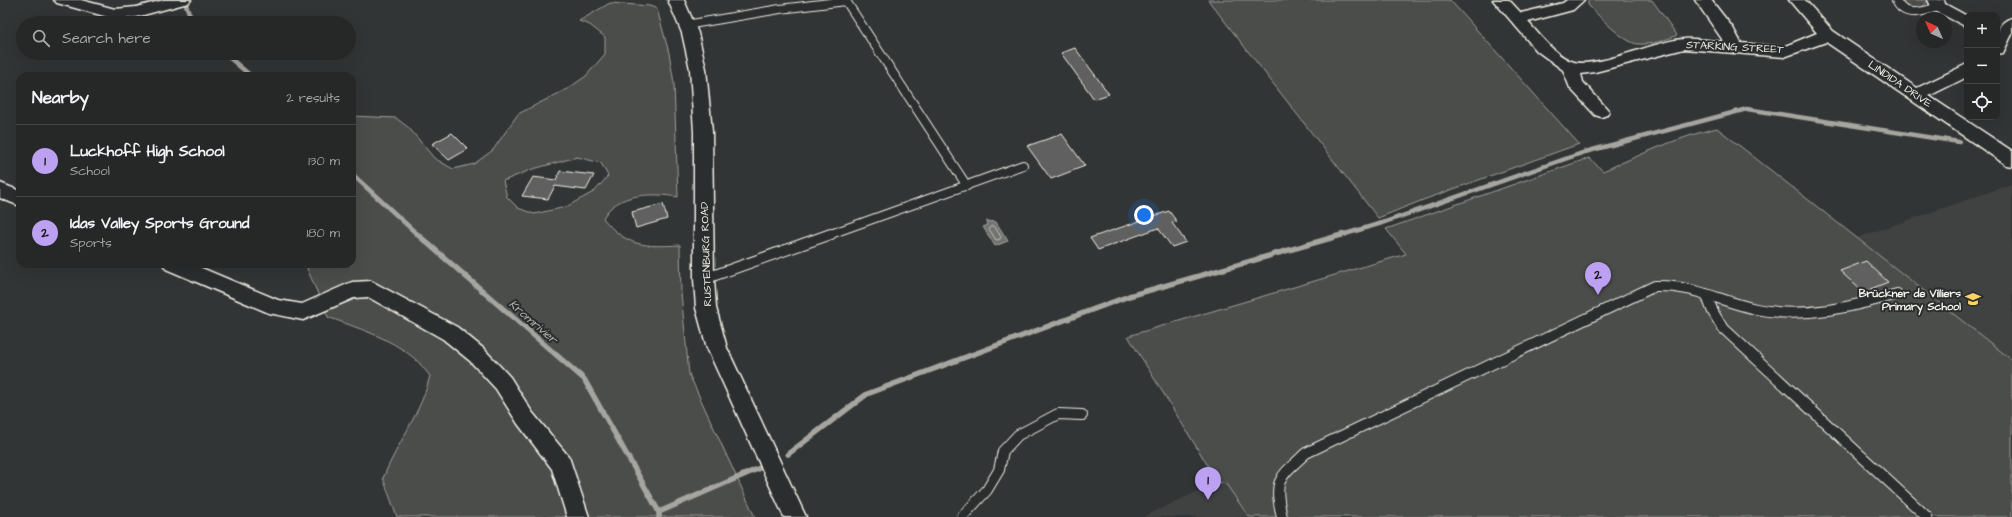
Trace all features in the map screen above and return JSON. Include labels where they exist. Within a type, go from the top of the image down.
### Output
[{"type":"street","points":[[62,0],[115,14],[136,12],[183,0]]},
{"type":"street","name":"RUSTENBURG ROAD","points":[[676,0],[686,25],[698,69],[703,132],[704,279],[706,308],[717,348],[795,517]]},
{"type":"street","points":[[1501,0],[1554,58],[1570,67],[1576,84],[1600,111]]},
{"type":"street","points":[[1518,19],[1568,7],[1576,0]]},
{"type":"street","points":[[1703,0],[1727,32],[1735,47]]},
{"type":"street","name":"LINDIDA DRIVE","points":[[1797,0],[1827,35],[2012,160]]},
{"type":"street","points":[[1937,4],[1964,20]]},
{"type":"street","points":[[2000,38],[2008,26],[2012,23]]},
{"type":"street","name":"STARKING STREET","points":[[1570,67],[1595,67],[1684,44],[1784,52],[1827,35]]},
{"type":"street","points":[[1917,95],[1964,72]]},
{"type":"street","points":[[0,190],[16,197]]},
{"type":"street","points":[[183,268],[276,307],[303,312],[352,290],[371,289],[450,333],[477,354],[503,382],[525,418],[561,464],[578,517]]},
{"type":"lane","points":[[1896,0],[1901,8],[1913,13],[1937,4]]},
{"type":"lane","points":[[686,25],[780,9],[846,1],[967,186]]},
{"type":"lane","points":[[704,279],[1023,165]]},
{"type":"lane","points":[[1282,517],[1277,495],[1282,475],[1306,453],[1656,286],[1677,286],[1756,309],[1792,312],[1834,310],[1873,302],[1897,294]]},
{"type":"lane","points":[[1706,294],[1713,312],[1722,327],[1927,517]]},
{"type":"lane","points":[[962,517],[986,490],[999,470],[1003,451],[1018,435],[1058,414],[1082,415]]},
{"type":"shaded area","points":[[1208,0],[1450,0],[1579,144],[1423,200],[1378,218]]},
{"type":"shaded area","points":[[1588,0],[1652,0],[1677,35],[1653,43],[1638,44],[1632,42],[1619,34],[1588,5]]},
{"type":"shaded area","points":[[1902,0],[1928,0],[1924,6],[1913,9],[1906,7]]},
{"type":"shaded area","points":[[610,3],[650,6],[657,9],[669,53],[674,83],[678,197],[658,195],[636,196],[617,203],[609,209],[603,218],[611,228],[628,240],[656,246],[680,245],[681,293],[689,374],[755,517],[397,517],[383,478],[421,402],[430,376],[414,358],[394,344],[328,317],[307,268],[356,268],[356,116],[396,118],[409,128],[434,158],[453,169],[474,164],[493,150],[518,114],[569,88],[586,76],[605,54],[605,37],[590,25],[579,21]],"holes":[[[577,157],[601,163],[608,176],[595,191],[566,207],[534,214],[518,208],[507,197],[503,181],[533,169]]]},
{"type":"shaded area","points":[[1717,128],[2012,360],[2012,517],[1249,517],[1226,484],[1218,482],[1128,336],[1406,254],[1386,229],[1589,158],[1603,171],[1674,141]]},
{"type":"shaded area","name":"Brückner de Villiers Primary School","points":[[2012,184],[2012,360],[1857,238]]},
{"type":"shaded area","points":[[1218,482],[1226,484],[1249,517],[1143,517]]},
{"type":"water","points":[[987,221],[996,222],[1008,241],[995,246],[983,227],[986,226]]},
{"type":"building","points":[[1075,48],[1109,94],[1094,99],[1061,53]]},
{"type":"building","points":[[452,133],[468,149],[449,160],[432,144]]},
{"type":"building","points":[[1062,134],[1085,166],[1051,179],[1027,146]]},
{"type":"building","points":[[560,171],[594,175],[586,190],[555,186],[548,199],[522,196],[533,177],[556,180]]},
{"type":"building","points":[[663,204],[667,219],[636,228],[632,212]]},
{"type":"building","points":[[1169,211],[1177,222],[1172,223],[1186,242],[1172,247],[1158,228],[1098,250],[1090,238]]},
{"type":"building","points":[[1866,261],[1888,282],[1863,292],[1840,271]]},
{"type":"waterway","name":"Kromrivier","points":[[184,0],[190,16]]},
{"type":"waterway","name":"Kromrivier","points":[[232,60],[246,72]]},
{"type":"waterway","points":[[1342,235],[1382,223],[1585,152],[1747,109],[1959,142]]},
{"type":"waterway","name":"Kromrivier","points":[[356,178],[418,235]]},
{"type":"waterway","name":"Kromrivier","points":[[417,234],[584,379],[659,512]]},
{"type":"waterway","points":[[788,454],[867,394],[1129,296],[1345,234]]},
{"type":"waterway","points":[[659,512],[762,467]]},
{"type":"waterway","name":"Kromrivier","points":[[659,512],[659,517]]},
{"type":"place","name":"Idas Valley Sports Ground","points":[[1598,295]]},
{"type":"place","name":"Brückner de Villiers Primary School","points":[[1973,299]]},
{"type":"place","name":"Luckhoff High School","points":[[1208,500]]}]
